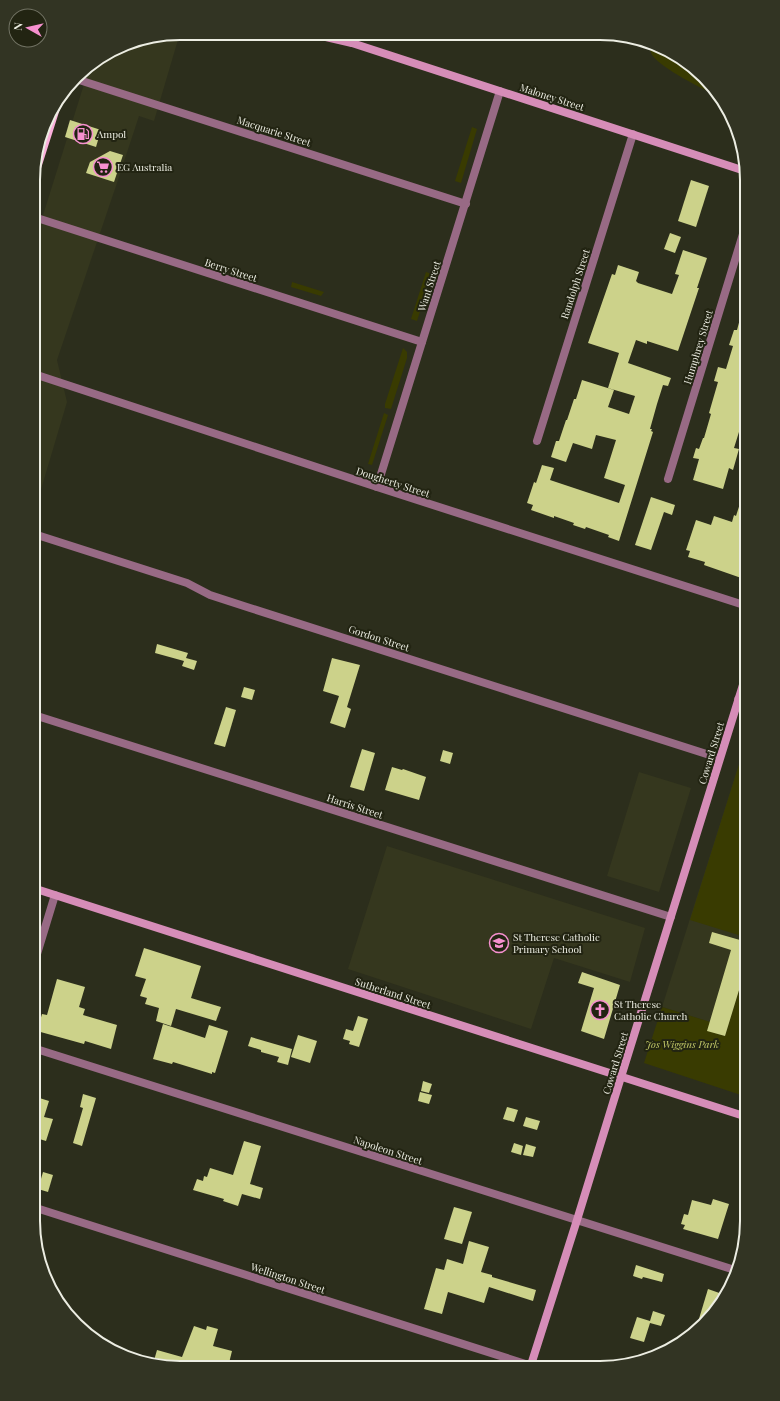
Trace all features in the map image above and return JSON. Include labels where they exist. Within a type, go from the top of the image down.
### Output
[{"type":"street","name":"Maloney Street","points":[[339,40],[740,169]]},
{"type":"street","name":"Maloney Street","points":[[346,40],[352,43]]},
{"type":"street","name":"Macquarie Street","points":[[82,81],[466,204]]},
{"type":"street","name":"Want Street","points":[[376,487],[466,204],[500,91]]},
{"type":"street","name":"Randolph Street","points":[[537,441],[633,134]]},
{"type":"street","name":"Berry Street","points":[[40,219],[422,342]]},
{"type":"street","name":"Humphrey Street","points":[[668,479],[740,244]]},
{"type":"street","name":"Dougherty Street","points":[[40,376],[376,487],[740,604]]},
{"type":"street","name":"Gordon Street","points":[[40,536],[187,583],[210,595],[720,758]]},
{"type":"street","name":"Coward Street","points":[[535,1361],[621,1076],[740,693]]},
{"type":"street","name":"Harris Street","points":[[40,717],[670,917]]},
{"type":"street","name":"Sutherland Street","points":[[40,890],[740,1115]]},
{"type":"street","points":[[40,944],[55,895]]},
{"type":"street","name":"Napoleon Street","points":[[40,1050],[732,1269]]},
{"type":"street","name":"Wellington Street","points":[[40,1209],[514,1361]]},
{"type":"shaded area","points":[[178,40],[154,121],[139,116],[57,360],[67,402],[40,493],[40,225],[86,77],[118,54],[135,47],[162,41]]},
{"type":"shaded area","points":[[740,761],[740,1094],[702,1081],[719,1025],[662,1007]]},
{"type":"shaded area","points":[[639,772],[691,788],[659,892],[607,876]]},
{"type":"shaded area","name":"St Therese Catholic Primary School","points":[[387,846],[645,928],[630,982],[554,958],[531,1029],[348,969]]},
{"type":"green space","points":[[650,49],[662,54],[678,64],[692,75],[707,91],[664,66],[652,55]]},
{"type":"green space","points":[[472,127],[477,129],[461,183],[455,181]]},
{"type":"green space","points":[[426,272],[432,274],[417,321],[411,319]]},
{"type":"green space","points":[[292,282],[324,292],[321,296],[291,287]]},
{"type":"green space","points":[[403,348],[407,352],[407,358],[391,409],[385,408],[385,404]]},
{"type":"green space","points":[[384,413],[388,415],[372,465],[368,464]]},
{"type":"green space","points":[[740,761],[740,935],[690,920]]},
{"type":"green space","name":"Jos Wiggins Park","points":[[740,987],[740,1095],[644,1063],[662,1007],[720,1025],[717,1034],[725,1036]]},
{"type":"building","name":"Ampol","points":[[70,120],[101,130],[96,147],[65,137]]},
{"type":"building","name":"EG Australia","points":[[110,151],[123,155],[114,182],[86,173],[90,162]]},
{"type":"building","points":[[691,180],[709,186],[696,227],[678,221]]},
{"type":"building","points":[[670,233],[681,237],[675,253],[664,249]]},
{"type":"building","points":[[683,250],[707,258],[697,288],[699,288],[678,351],[647,341],[647,344],[636,340],[628,363],[671,378],[668,386],[663,385],[650,429],[652,429],[651,431],[653,432],[619,541],[608,537],[609,535],[586,527],[585,529],[573,525],[574,523],[531,510],[533,505],[527,503],[542,465],[554,468],[550,480],[619,503],[625,485],[604,478],[616,440],[596,435],[592,449],[573,443],[566,462],[551,457],[556,441],[559,441],[574,399],[576,399],[582,380],[614,390],[608,407],[629,414],[635,396],[608,388],[619,353],[588,343],[612,274],[615,275],[618,265],[639,272],[636,281],[638,283],[672,294],[679,275],[675,274]]},
{"type":"building","points":[[740,319],[740,429],[734,448],[739,449],[733,470],[729,468],[723,489],[693,480],[699,459],[693,458],[696,448],[699,449],[704,438],[711,414],[709,413],[718,382],[714,381],[718,367],[726,369],[733,346],[729,345],[734,330],[737,330]]},
{"type":"building","points":[[651,497],[675,505],[672,515],[664,512],[651,550],[635,545]]},
{"type":"building","points":[[740,504],[740,578],[704,565],[705,562],[688,557],[690,551],[686,550],[696,520],[711,525],[714,516],[732,522],[734,515],[736,516]]},
{"type":"building","points":[[157,644],[188,653],[186,658],[197,661],[194,670],[182,666],[184,661],[155,653]]},
{"type":"building","points":[[332,658],[360,665],[347,707],[351,709],[345,728],[330,723],[339,696],[323,691]]},
{"type":"building","points":[[244,687],[255,690],[252,700],[241,697]]},
{"type":"building","points":[[226,707],[236,710],[225,747],[214,744]]},
{"type":"building","points":[[362,749],[375,753],[364,791],[350,787]]},
{"type":"building","points":[[443,750],[453,753],[450,764],[440,761]]},
{"type":"building","points":[[392,767],[426,777],[419,800],[385,790]]},
{"type":"building","points":[[712,932],[740,940],[740,987],[725,1036],[707,1031],[731,950],[709,943]]},
{"type":"building","points":[[144,948],[201,966],[191,998],[221,1007],[216,1021],[176,1009],[171,1026],[156,1021],[159,1008],[145,1004],[147,998],[140,996],[146,979],[135,976]]},
{"type":"building","name":"St Therese Catholic Church","points":[[582,972],[620,985],[604,1039],[581,1031],[594,988],[578,983]]},
{"type":"building","points":[[57,979],[85,987],[79,1007],[85,1009],[83,1015],[117,1025],[111,1049],[85,1041],[84,1044],[40,1032],[40,1021],[42,1014],[47,1015]]},
{"type":"building","points":[[358,1016],[368,1019],[359,1047],[349,1044],[350,1041],[343,1039],[346,1029],[353,1031]]},
{"type":"building","points":[[163,1024],[205,1038],[209,1025],[228,1031],[215,1073],[212,1072],[212,1074],[173,1062],[172,1064],[153,1059]]},
{"type":"building","points":[[298,1035],[317,1041],[310,1063],[291,1057]]},
{"type":"building","points":[[251,1037],[292,1049],[288,1065],[277,1062],[279,1057],[261,1052],[261,1050],[248,1046]]},
{"type":"building","points":[[423,1081],[432,1084],[429,1093],[421,1091]]},
{"type":"building","points":[[420,1092],[432,1095],[429,1104],[418,1101]]},
{"type":"building","points":[[83,1094],[96,1098],[82,1146],[73,1143],[83,1108],[80,1107]]},
{"type":"building","points":[[40,1098],[49,1101],[44,1117],[53,1119],[46,1141],[40,1139]]},
{"type":"building","points":[[507,1107],[518,1110],[514,1122],[503,1119]]},
{"type":"building","points":[[526,1117],[540,1121],[537,1130],[523,1126]]},
{"type":"building","points":[[244,1141],[261,1146],[250,1184],[263,1188],[260,1199],[242,1194],[238,1206],[223,1201],[224,1199],[193,1190],[197,1179],[203,1181],[204,1176],[207,1177],[210,1168],[233,1175]]},
{"type":"building","points":[[514,1143],[523,1146],[521,1155],[511,1152]]},
{"type":"building","points":[[526,1144],[536,1147],[533,1157],[523,1155]]},
{"type":"building","points":[[43,1172],[53,1175],[48,1192],[40,1190],[40,1182]]},
{"type":"building","points":[[713,1199],[729,1204],[718,1239],[683,1229],[685,1225],[681,1224],[684,1214],[688,1215],[692,1200],[711,1205]]},
{"type":"building","points":[[454,1207],[472,1212],[462,1244],[444,1239]]},
{"type":"building","points":[[469,1241],[489,1247],[481,1272],[492,1275],[492,1277],[536,1290],[533,1301],[489,1287],[484,1303],[448,1292],[442,1314],[424,1309],[436,1268],[444,1270],[447,1259],[463,1264]]},
{"type":"building","points":[[636,1265],[664,1274],[662,1282],[633,1276]]},
{"type":"building","points":[[708,1289],[720,1293],[711,1306],[699,1319]]},
{"type":"building","points":[[653,1311],[665,1315],[661,1326],[650,1323],[644,1342],[630,1338],[637,1317],[650,1321]]},
{"type":"building","points":[[194,1326],[206,1330],[207,1326],[218,1329],[213,1346],[232,1351],[230,1361],[180,1361],[155,1358],[157,1350],[182,1357]]},
{"type":"place","name":"Ampol","points":[[83,134]]},
{"type":"place","name":"EG Australia","points":[[103,167]]},
{"type":"place","name":"St Therese Catholic Primary School","points":[[499,943]]},
{"type":"place","name":"St Therese Catholic Church","points":[[600,1010]]}]
